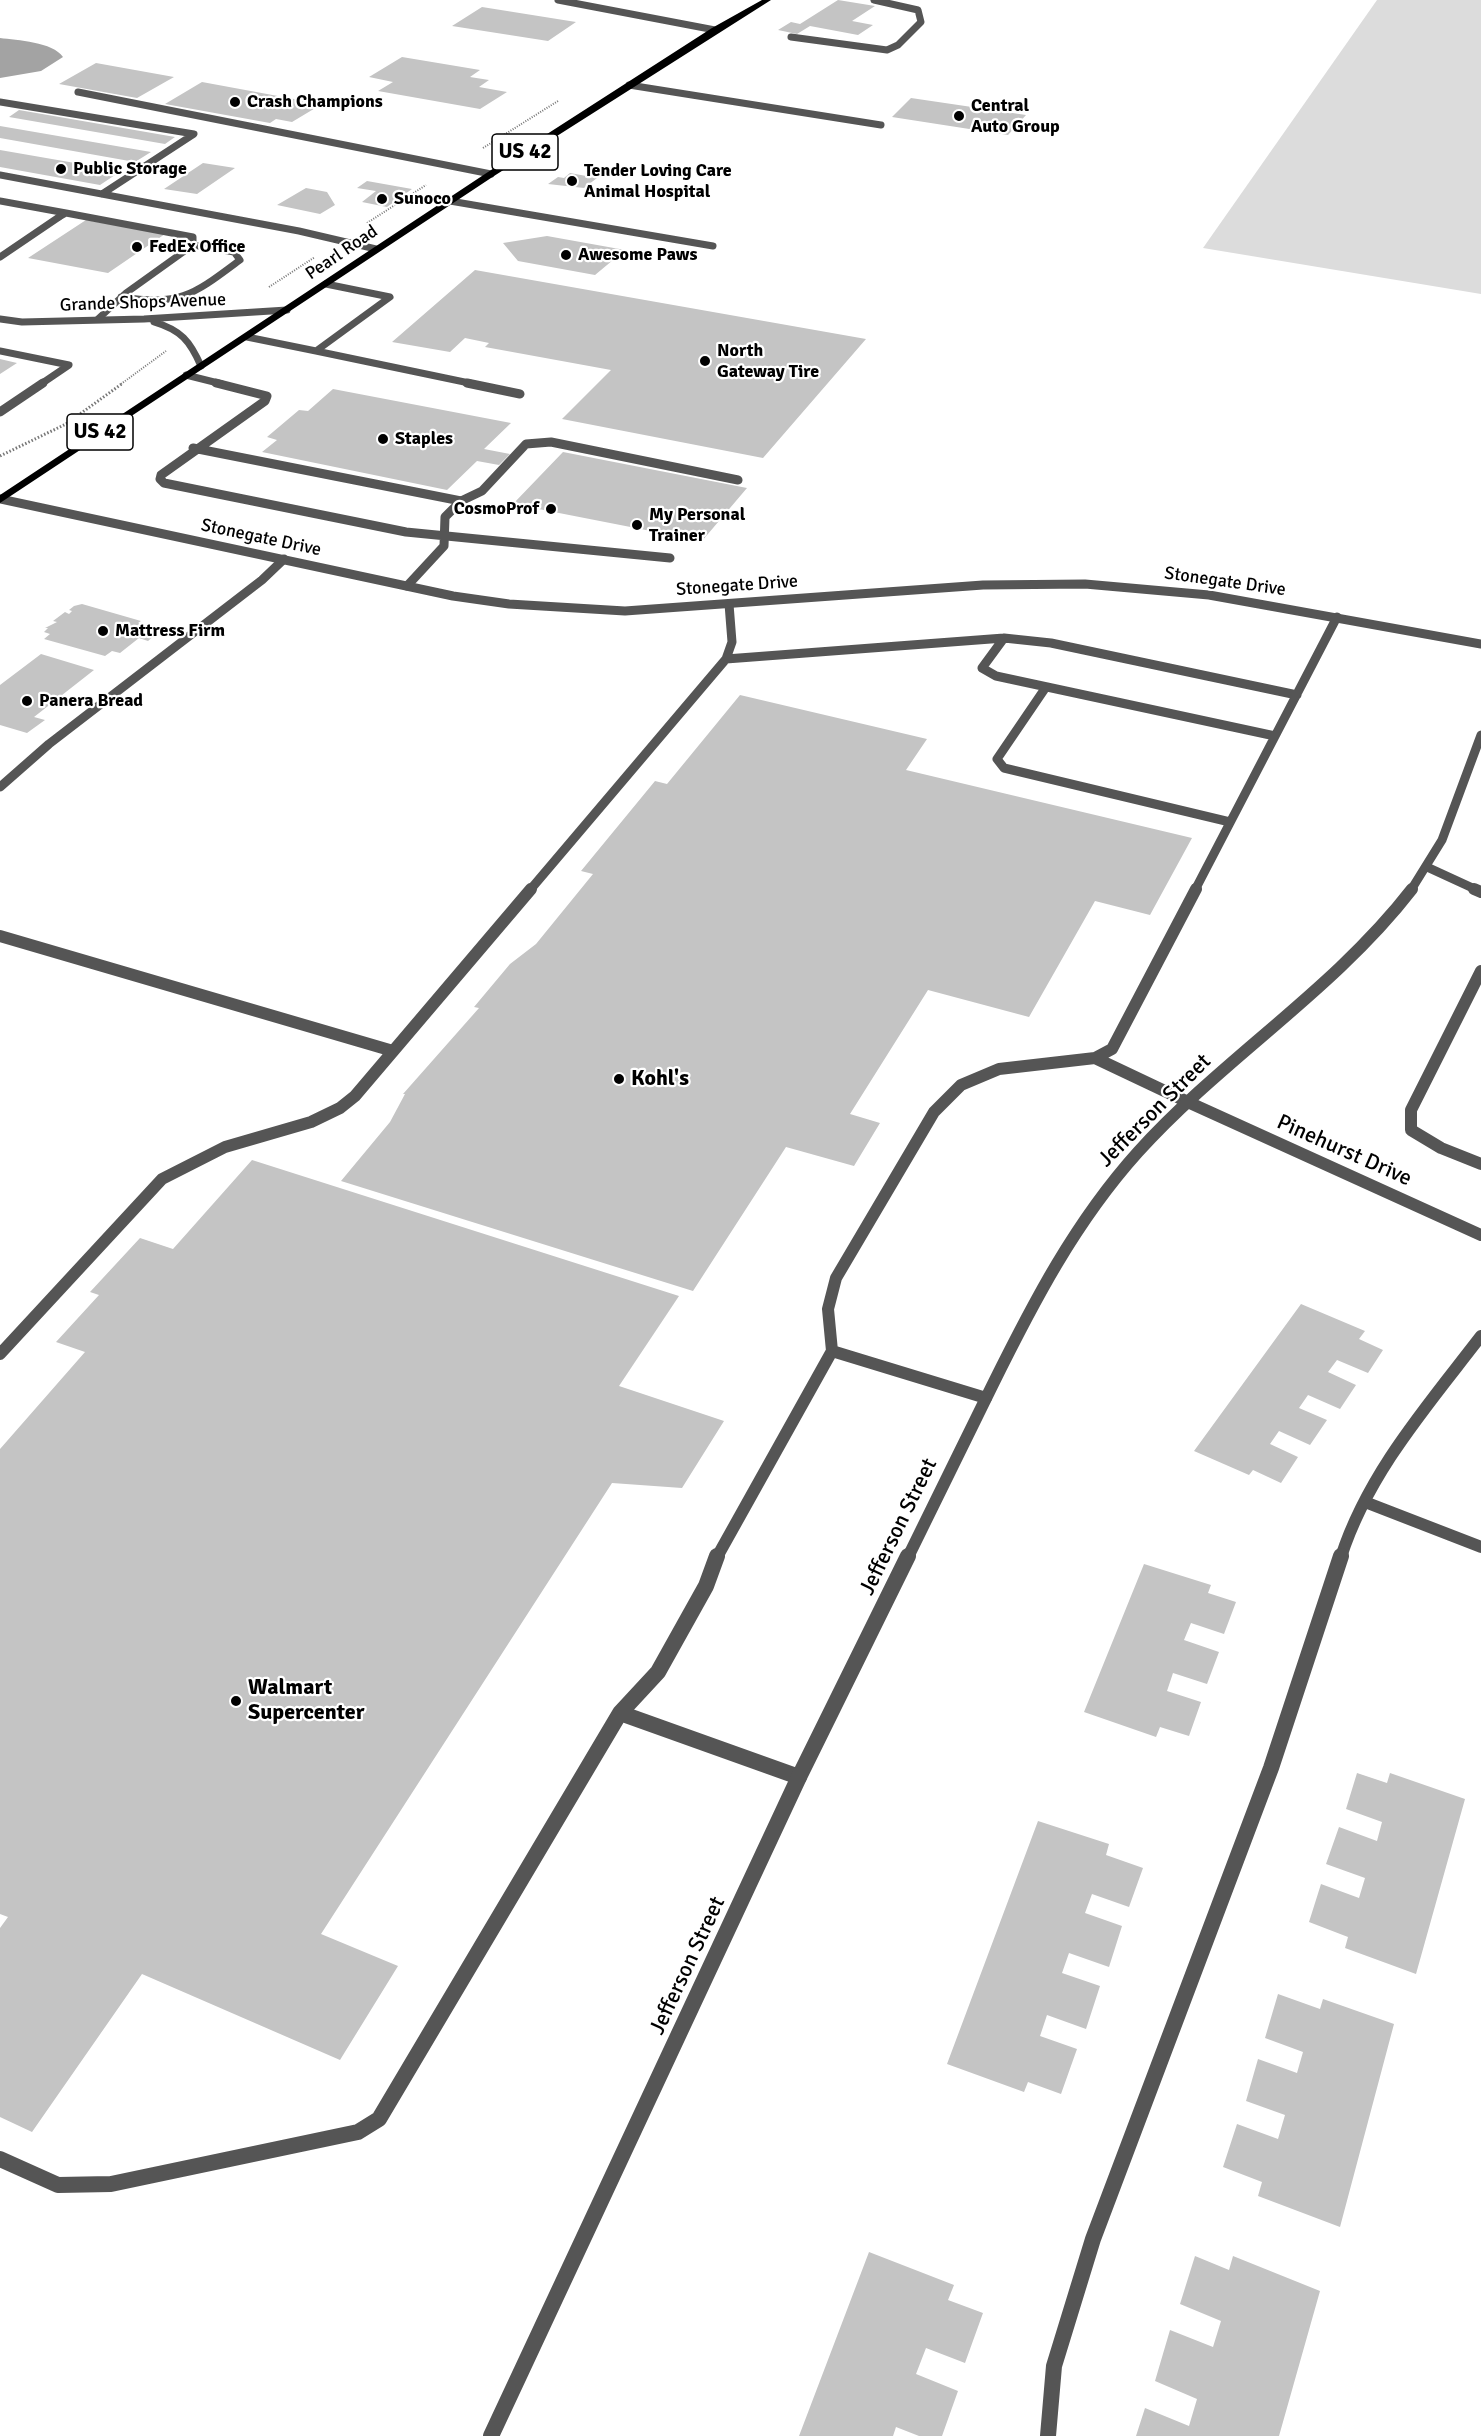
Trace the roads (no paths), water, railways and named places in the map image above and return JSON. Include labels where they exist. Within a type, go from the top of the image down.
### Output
[{"type":"main road","name":"Pearl Road","points":[[0,500],[490,174],[715,30],[767,0]]},
{"type":"street","points":[[564,0],[715,30]]},
{"type":"street","points":[[791,37],[887,50],[898,45],[921,22],[918,10],[874,0]]},
{"type":"street","points":[[629,85],[881,125]]},
{"type":"street","points":[[78,93],[490,174]]},
{"type":"street","points":[[0,102],[194,134],[102,195]]},
{"type":"street","points":[[0,175],[299,231],[376,249]]},
{"type":"street","points":[[0,201],[63,215],[184,233],[193,237],[193,245]]},
{"type":"street","points":[[450,201],[713,246]]},
{"type":"street","points":[[0,257],[63,215]]},
{"type":"street","points":[[98,319],[100,314],[121,297],[193,245],[234,252],[240,260],[186,298],[150,302],[121,297]]},
{"type":"street","points":[[316,351],[390,297],[326,284]]},
{"type":"street","name":"Grande Shops Avenue","points":[[0,319],[22,322],[144,319],[287,310]]},
{"type":"street","points":[[144,319],[182,330],[189,338],[201,366]]},
{"type":"street","points":[[247,337],[520,393]]},
{"type":"street","points":[[0,351],[69,365],[0,412]]},
{"type":"street","points":[[186,375],[267,396],[265,401],[219,434],[193,448],[161,475],[160,479],[164,483],[406,532],[670,558]]},
{"type":"street","points":[[407,586],[444,546],[445,517],[461,501],[482,491],[526,444],[551,442],[738,480]]},
{"type":"street","points":[[193,448],[461,501]]},
{"type":"street","name":"Stonegate Drive","points":[[0,500],[407,586],[509,604],[625,611],[983,585],[1085,584],[1209,595],[1481,644]]},
{"type":"street","points":[[0,787],[57,738],[262,580],[284,559]]},
{"type":"street","points":[[0,1354],[162,1179],[225,1147],[310,1122],[340,1108],[355,1096],[726,659],[733,629],[729,604]]},
{"type":"street","points":[[0,2159],[58,2185],[111,2184],[358,2132],[379,2119],[620,1713],[658,1672],[706,1586],[720,1549],[832,1350],[828,1309],[836,1278],[934,1112],[961,1085],[999,1069],[1095,1058],[1112,1049],[1337,617]]},
{"type":"street","points":[[726,659],[1004,638],[1051,643],[1297,695]]},
{"type":"street","points":[[1004,638],[982,668],[996,676],[1275,736]]},
{"type":"street","points":[[1046,687],[997,759],[1004,768],[1230,822]]},
{"type":"street","name":"Jefferson Street","points":[[491,2436],[799,1777],[1041,1287],[1086,1215],[1140,1151],[1260,1037],[1339,971],[1387,922],[1427,867],[1448,831],[1481,735]]},
{"type":"street","points":[[1427,867],[1481,892]]},
{"type":"street","points":[[0,936],[393,1051]]},
{"type":"street","points":[[1481,970],[1411,1110],[1411,1130],[1441,1148],[1481,1164]]},
{"type":"street","name":"Pinehurst Drive","points":[[1095,1058],[1481,1235]]},
{"type":"street","points":[[1048,2436],[1054,2366],[1093,2239],[1271,1768],[1349,1532],[1392,1453],[1481,1336]]},
{"type":"street","points":[[832,1350],[986,1398]]},
{"type":"street","points":[[1365,1502],[1481,1547]]},
{"type":"street","points":[[620,1713],[799,1777]]},
{"type":"place","name":"Crash Champions","points":[[235,102]]},
{"type":"place","name":"Central Auto Group","points":[[959,116]]},
{"type":"place","name":"Public Storage","points":[[61,169]]},
{"type":"place","name":"Tender Loving Care Animal Hospital","points":[[572,181]]},
{"type":"place","name":"Sunoco","points":[[382,199]]},
{"type":"place","name":"FedEx Office","points":[[137,247]]},
{"type":"place","name":"Awesome Paws","points":[[566,255]]},
{"type":"place","name":"North Gateway Tire","points":[[705,361]]},
{"type":"place","name":"Staples","points":[[383,439]]},
{"type":"place","name":"CosmoProf","points":[[551,509]]},
{"type":"place","name":"My Personal Trainer","points":[[637,525]]},
{"type":"place","name":"Mattress Firm","points":[[103,631]]},
{"type":"place","name":"Panera Bread","points":[[27,701]]},
{"type":"place","name":"Kohl's","points":[[619,1079]]},
{"type":"place","name":"Walmart Supercenter","points":[[236,1701]]}]
